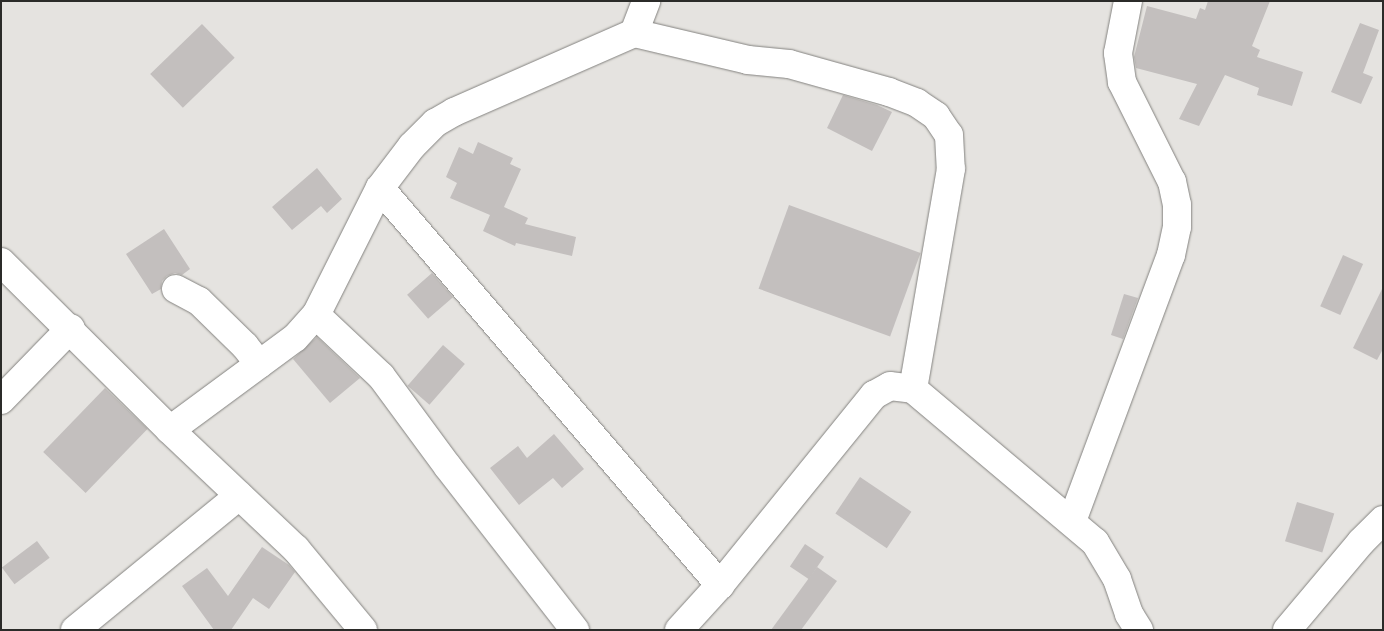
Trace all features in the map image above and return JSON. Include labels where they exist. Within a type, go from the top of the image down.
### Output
[{"type":"street","points":[[634,32],[646,1]]},
{"type":"street","points":[[1072,521],[1172,255],[1176,227],[1177,205],[1172,182],[1122,82],[1118,53],[1128,1]]},
{"type":"street","points":[[170,430],[295,338],[316,315],[380,188],[412,146],[435,123],[454,112],[634,32],[748,60],[789,64],[889,92],[917,103],[936,116],[949,135],[951,169],[914,392],[1095,542],[1117,579],[1130,614],[1139,630]]},
{"type":"street","points":[[380,188],[720,585]]},
{"type":"street","points":[[1,262],[70,328],[170,430],[296,549],[363,630]]},
{"type":"street","points":[[176,289],[199,300],[245,346],[259,364]]},
{"type":"street","points":[[316,315],[381,376],[448,467],[575,630]]},
{"type":"street","points":[[1,400],[70,328]]},
{"type":"street","points":[[679,630],[720,585],[874,395],[890,386],[914,389]]},
{"type":"street","points":[[75,630],[239,496]]},
{"type":"street","points":[[1287,630],[1366,536],[1383,520]]},
{"type":"building","points":[[1208,1],[1270,1],[1252,46],[1260,50],[1257,57],[1303,72],[1292,106],[1257,95],[1259,88],[1225,75],[1199,126],[1179,119],[1197,84],[1136,68],[1134,57],[1147,6],[1196,19],[1200,8],[1205,10]]},
{"type":"building","points":[[1360,23],[1379,30],[1363,73],[1373,77],[1361,104],[1331,92]]},
{"type":"building","points":[[202,24],[235,58],[183,108],[150,74]]},
{"type":"building","points":[[843,95],[877,105],[892,112],[872,151],[827,128]]},
{"type":"building","points":[[478,142],[513,158],[510,164],[521,169],[504,207],[528,218],[525,224],[576,237],[572,256],[516,243],[515,246],[483,231],[490,215],[450,198],[457,183],[446,177],[459,147],[473,154]]},
{"type":"building","points":[[317,168],[342,199],[327,213],[321,206],[292,230],[272,207]]},
{"type":"building","points":[[789,205],[921,253],[890,337],[759,289]]},
{"type":"building","points":[[164,229],[190,269],[182,275],[175,273],[167,276],[162,281],[161,289],[152,294],[126,254]]},
{"type":"building","points":[[1343,255],[1363,264],[1340,315],[1320,306]]},
{"type":"building","points":[[432,273],[453,297],[428,319],[407,295]]},
{"type":"building","points":[[1383,287],[1383,349],[1377,360],[1353,348]]},
{"type":"building","points":[[1124,294],[1138,298],[1123,339],[1111,335]]},
{"type":"building","points":[[317,337],[360,378],[330,403],[293,359]]},
{"type":"building","points":[[443,345],[465,364],[429,405],[408,386]]},
{"type":"building","points":[[105,388],[147,429],[86,493],[43,452]]},
{"type":"building","points":[[554,434],[584,469],[562,488],[553,478],[519,505],[490,468],[518,446],[527,458]]},
{"type":"building","points":[[860,477],[911,512],[887,548],[835,513]]},
{"type":"building","points":[[1297,502],[1334,513],[1322,553],[1285,541]]},
{"type":"building","points":[[37,541],[50,558],[14,584],[2,567]]},
{"type":"building","points":[[805,544],[824,557],[809,579],[790,566]]},
{"type":"building","points":[[262,547],[289,565],[295,572],[269,609],[253,598],[231,630],[214,630],[182,586],[207,568],[228,596]]},
{"type":"building","points":[[817,567],[837,581],[801,630],[771,630]]}]
